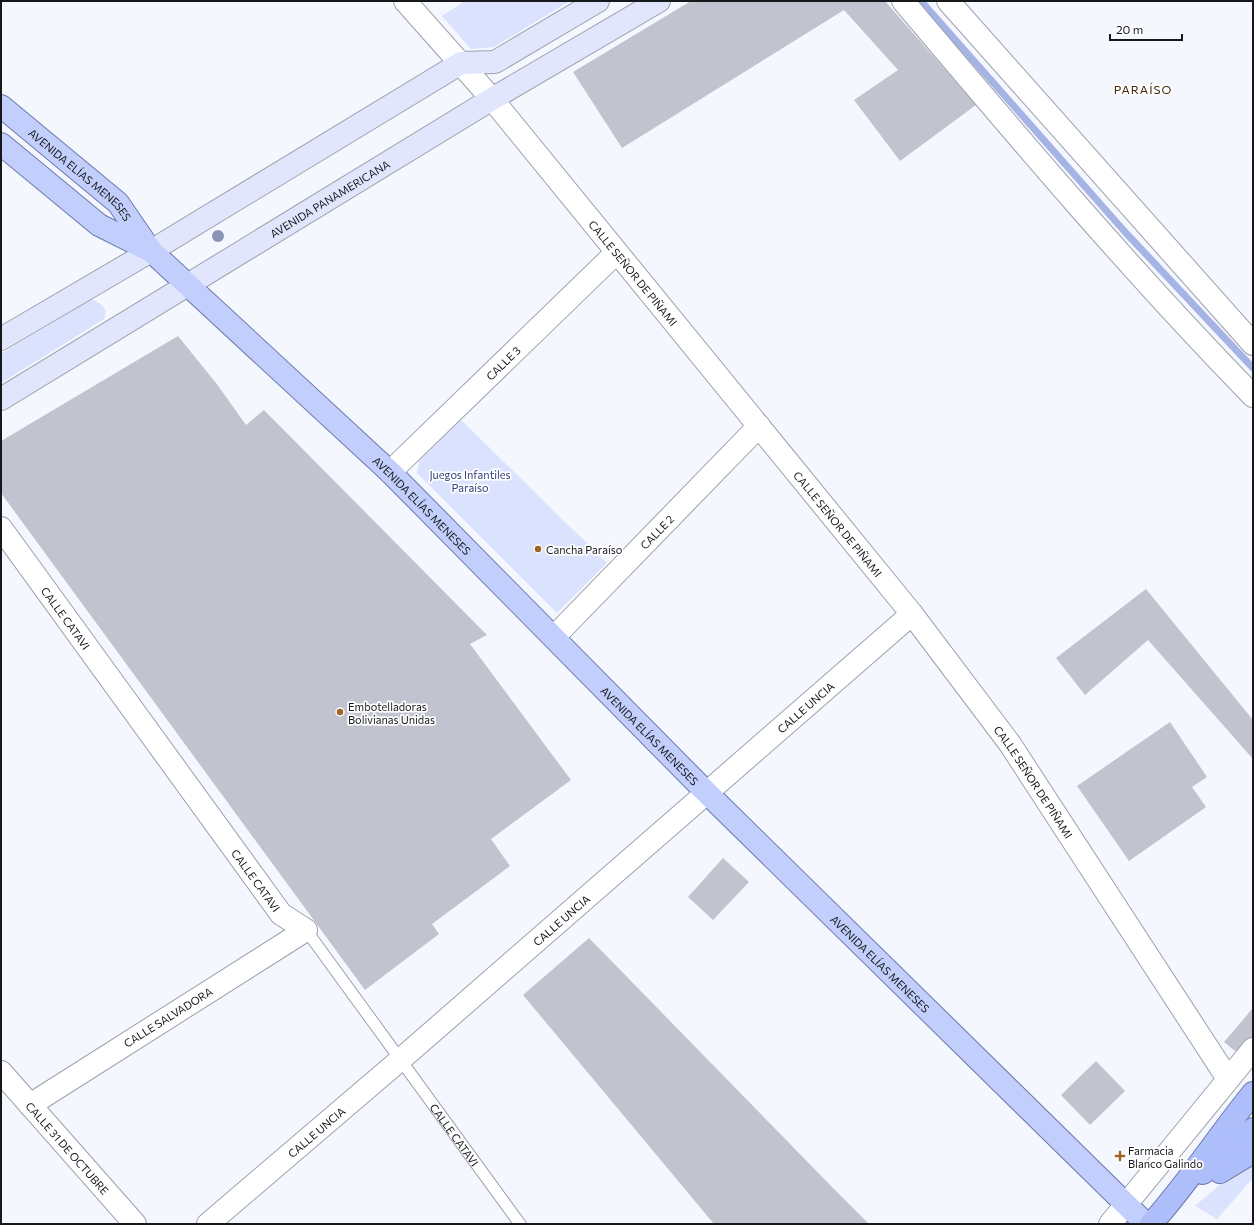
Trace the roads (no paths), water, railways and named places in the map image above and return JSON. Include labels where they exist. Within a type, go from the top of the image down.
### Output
[{"type":"highway","points":[[1177,1196],[1229,1122],[1253,1093]]},
{"type":"highway","points":[[1151,1224],[1177,1196],[1253,1129]]},
{"type":"highway","points":[[1177,1196],[1253,1152]]},
{"type":"main road","points":[[1,340],[461,63],[495,62],[598,1]]},
{"type":"main road","name":"AVENIDA PANAMERICANA","points":[[1,399],[492,99],[660,1]]},
{"type":"main road","name":"AVENIDA ELÍAS MENESES","points":[[1,106],[118,203],[151,251],[390,472],[707,793],[1146,1224]]},
{"type":"main road","name":"AVENIDA ELÍAS MENESES","points":[[1,144],[99,225],[151,251]]},
{"type":"street","name":"CALLE SEÑOR DE PIÑAMI","points":[[406,1],[492,99],[616,253],[912,614],[1010,744],[1228,1079]]},
{"type":"street","points":[[903,1],[1088,216],[1194,335],[1253,396]]},
{"type":"street","points":[[948,1],[1253,344]]},
{"type":"street","name":"CALLE 3","points":[[390,472],[616,253]]},
{"type":"street","name":"CALLE 2","points":[[554,637],[759,426]]},
{"type":"street","name":"CALLE CATAVI","points":[[1,528],[281,914],[306,930]]},
{"type":"street","name":"CALLE UNCIA","points":[[208,1224],[400,1060],[912,614]]},
{"type":"street","name":"CALLE SALVADORA","points":[[30,1105],[306,930]]},
{"type":"street","points":[[1110,1224],[1253,1049]]},
{"type":"street","name":"CALLE 31 DE OCTUBRE","points":[[1,1072],[135,1224]]},
{"type":"lane","name":"CALLE CATAVI","points":[[306,930],[520,1224]]},
{"type":"waterway","points":[[921,1],[1126,233],[1253,368]]},
{"type":"place","name":"Cancha Paraíso","points":[[538,549]]},
{"type":"place","name":"Embotelladoras Bolivianas Unidas","points":[[340,712]]},
{"type":"place","name":"Farmacia Blanco Galindo","points":[[1120,1156]]},
{"type":"district","name":"PARAÍSO","points":[[1143,89]]},
{"type":"park label","name":"Juegos Infantiles Paraíso","points":[[470,480]]}]
